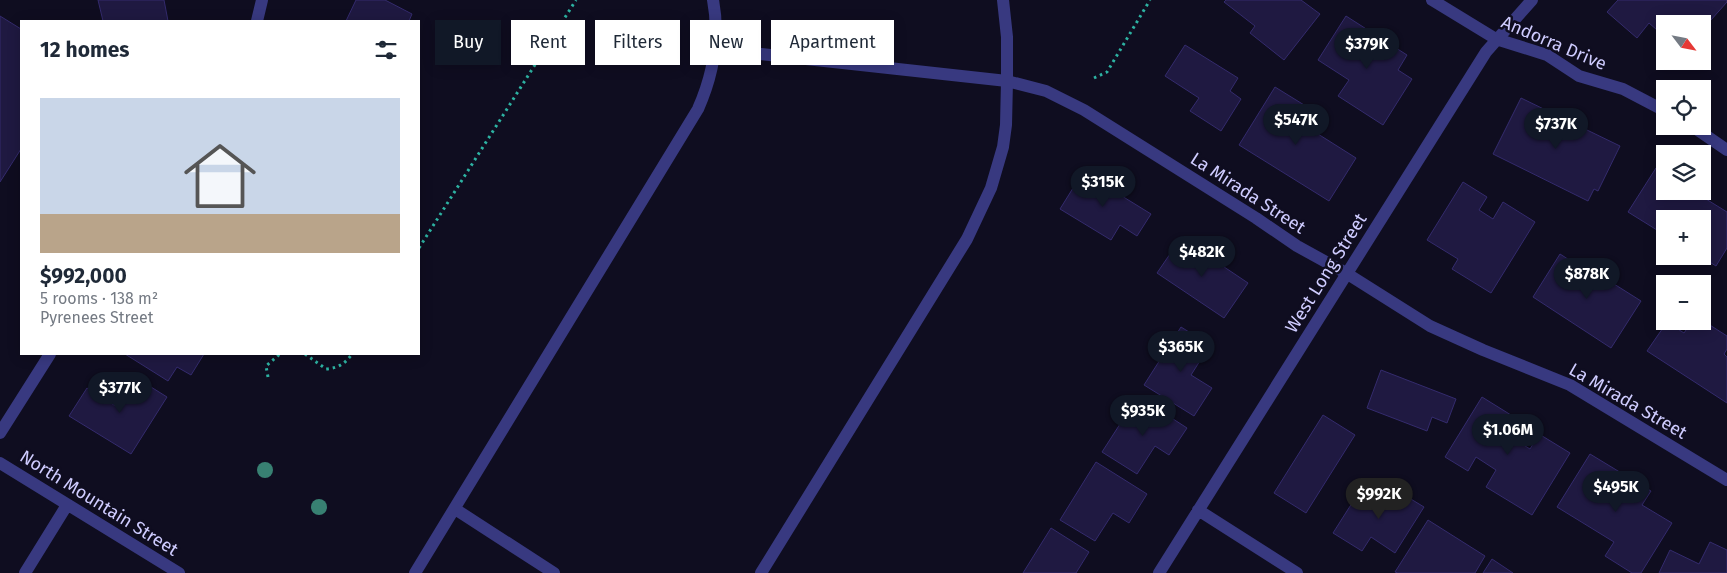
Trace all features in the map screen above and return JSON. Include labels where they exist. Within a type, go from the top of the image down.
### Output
[{"type":"street","points":[[258,20],[262,0]]},
{"type":"street","points":[[713,0],[714,20]]},
{"type":"street","points":[[761,573],[957,256],[980,214],[998,169],[1006,124],[1006,37],[1003,0]]},
{"type":"street","name":"Andorra Drive","points":[[1432,0],[1496,39],[1547,55],[1579,76],[1623,89],[1656,106]]},
{"type":"street","name":"West Long Street","points":[[1159,573],[1486,52],[1532,0]]},
{"type":"street","name":"La Mirada Street","points":[[761,54],[1007,81],[1046,91],[1084,110],[1256,218],[1297,246],[1430,326],[1483,350],[1570,384],[1727,480]]},
{"type":"street","points":[[415,573],[698,109],[712,65]]},
{"type":"street","points":[[1705,135],[1727,150]]},
{"type":"street","points":[[0,432],[49,355]]},
{"type":"street","name":"North Mountain Street","points":[[0,463],[179,573]]},
{"type":"street","points":[[25,573],[67,505]]},
{"type":"street","points":[[455,509],[554,573]]},
{"type":"street","points":[[1198,510],[1297,573]]},
{"type":"path","points":[[420,246],[576,0]]},
{"type":"path","points":[[1094,78],[1107,72],[1150,0]]},
{"type":"path","points":[[268,377],[266,366],[279,355]]},
{"type":"path","points":[[306,355],[326,369],[344,364],[351,355]]},
{"type":"building","points":[[98,0],[164,0],[168,20],[103,20]]},
{"type":"building","points":[[356,0],[385,0],[412,14],[409,20],[346,20]]},
{"type":"building","points":[[1226,0],[1301,0],[1320,14],[1284,60],[1250,33],[1255,26],[1224,2]]},
{"type":"building","points":[[1618,0],[1727,0],[1711,20],[1711,15],[1656,15],[1656,29],[1649,23],[1637,38],[1607,12]]},
{"type":"building","points":[[0,16],[20,28],[20,151],[0,182]]},
{"type":"building","points":[[1346,16],[1407,55],[1398,70],[1412,79],[1383,125],[1338,96],[1349,80],[1318,60]]},
{"type":"building","points":[[1185,45],[1238,78],[1230,91],[1241,99],[1221,131],[1190,111],[1199,98],[1165,76]]},
{"type":"building","points":[[1275,87],[1309,108],[1299,122],[1356,158],[1329,201],[1239,145]]},
{"type":"building","points":[[1521,98],[1620,146],[1598,191],[1594,189],[1588,201],[1493,154]]},
{"type":"building","points":[[1656,168],[1656,200],[1708,200],[1727,212],[1727,248],[1716,266],[1711,263],[1711,210],[1656,210],[1656,229],[1628,212]]},
{"type":"building","points":[[1083,172],[1151,214],[1137,236],[1120,225],[1111,240],[1060,209]]},
{"type":"building","points":[[1463,182],[1487,197],[1479,210],[1493,219],[1503,202],[1535,222],[1491,293],[1452,269],[1458,259],[1427,240]]},
{"type":"building","points":[[1181,238],[1248,283],[1224,318],[1157,273]]},
{"type":"building","points":[[1560,254],[1574,263],[1576,260],[1641,301],[1611,348],[1533,297]]},
{"type":"building","points":[[1711,326],[1727,336],[1727,349],[1724,354],[1727,357],[1727,403],[1647,351],[1661,330],[1679,330],[1684,333],[1686,330],[1711,330]]},
{"type":"building","points":[[1181,327],[1210,345],[1191,375],[1212,388],[1194,416],[1144,385]]},
{"type":"building","points":[[127,355],[203,355],[191,375],[177,367],[168,381]]},
{"type":"building","points":[[1381,370],[1456,399],[1447,423],[1432,417],[1427,431],[1367,408]]},
{"type":"building","points":[[135,377],[167,397],[131,454],[69,416],[87,388],[117,407]]},
{"type":"building","points":[[1482,397],[1519,420],[1509,436],[1530,449],[1539,434],[1570,453],[1532,515],[1486,487],[1496,470],[1476,457],[1468,471],[1445,457]]},
{"type":"building","points":[[1150,404],[1187,428],[1169,455],[1155,446],[1137,474],[1102,452],[1131,407],[1143,415]]},
{"type":"building","points":[[1323,415],[1355,435],[1306,513],[1274,493]]},
{"type":"building","points":[[1590,454],[1651,491],[1642,505],[1672,523],[1641,573],[1632,573],[1605,556],[1614,542],[1557,507]]},
{"type":"building","points":[[1096,462],[1147,494],[1129,523],[1113,513],[1095,541],[1060,520]]},
{"type":"building","points":[[1391,487],[1424,507],[1395,553],[1371,537],[1362,551],[1333,533],[1361,489],[1381,502]]},
{"type":"building","points":[[1428,520],[1485,556],[1475,573],[1395,572]]},
{"type":"building","points":[[1051,528],[1089,552],[1076,573],[1023,573]]},
{"type":"building","points":[[1710,542],[1727,550],[1727,573],[1659,573],[1670,550],[1699,564]]},
{"type":"building","points":[[1492,559],[1513,573],[1483,573]]}]
